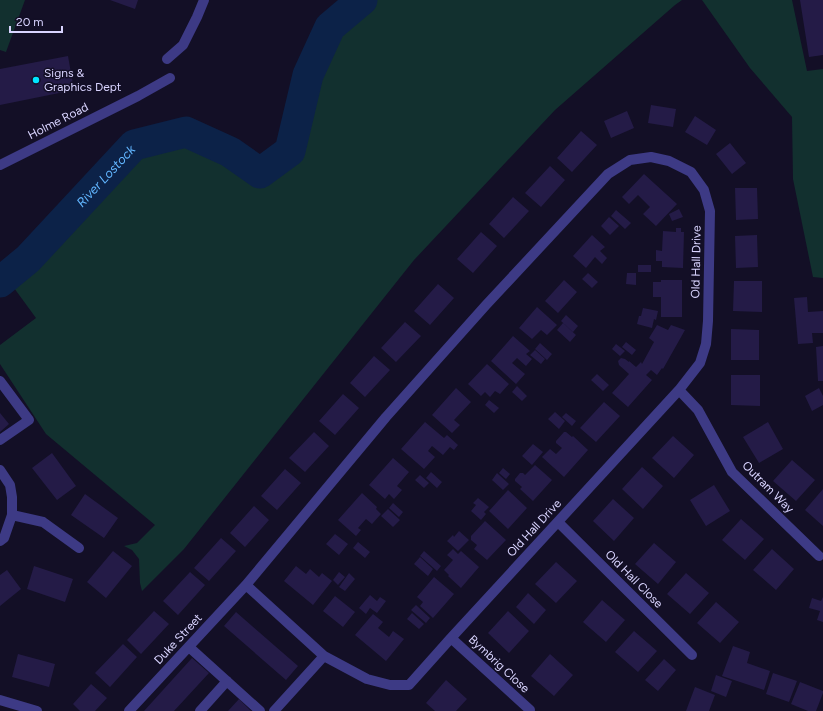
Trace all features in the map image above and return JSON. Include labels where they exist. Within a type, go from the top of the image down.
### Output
[{"type":"street","points":[[167,59],[183,45],[204,0]]},
{"type":"street","name":"Holme Road","points":[[0,165],[138,96],[170,78]]},
{"type":"street","name":"Old Hall Drive","points":[[651,157],[669,161],[691,172],[704,190],[710,211],[708,321],[706,344],[700,363],[679,390],[558,522],[409,685],[390,685],[367,679],[324,656],[246,585],[386,417],[486,305],[608,174],[630,160],[651,157]]},
{"type":"street","points":[[0,381],[29,420],[0,440]]},
{"type":"street","name":"Outram Way","points":[[679,390],[698,410],[732,472],[819,556]]},
{"type":"street","points":[[0,470],[10,485],[12,498],[12,515],[4,538],[0,541]]},
{"type":"street","points":[[12,515],[43,522],[79,548]]},
{"type":"street","name":"Old Hall Close","points":[[558,522],[692,655]]},
{"type":"street","name":"Duke Street","points":[[129,711],[246,585]]},
{"type":"street","name":"Bymbrig Close","points":[[451,638],[530,710]]},
{"type":"street","points":[[189,647],[260,711]]},
{"type":"street","points":[[274,711],[324,656]]},
{"type":"street","points":[[200,711],[227,681]]},
{"type":"street","points":[[0,700],[37,711]]},
{"type":"green space","points":[[0,0],[25,0],[6,52],[0,50]]},
{"type":"green space","points":[[362,0],[682,0],[555,110],[414,260],[184,549],[142,591],[140,583],[139,559],[132,550],[124,546],[137,543],[155,525],[46,434],[0,364],[0,345],[36,318],[6,277],[28,259],[134,145],[186,132],[260,173],[290,151],[308,75],[330,27]]},
{"type":"green space","points":[[702,0],[792,0],[807,71],[823,69],[823,278],[813,277],[793,179],[792,117],[750,68]]},
{"type":"building","points":[[110,0],[138,0],[135,9]]},
{"type":"building","points":[[800,0],[823,0],[823,55],[809,57]]},
{"type":"building","name":"Signs & Graphics Dept","points":[[68,56],[74,90],[0,105],[0,69]]},
{"type":"building","points":[[651,105],[676,109],[673,127],[648,123]]},
{"type":"building","points":[[627,111],[634,128],[611,138],[604,121]]},
{"type":"building","points":[[695,116],[716,130],[707,145],[685,132]]},
{"type":"building","points":[[581,131],[597,145],[572,172],[557,158]]},
{"type":"building","points":[[730,143],[746,163],[732,174],[716,154]]},
{"type":"building","points":[[550,166],[565,180],[541,207],[525,193]]},
{"type":"building","points":[[644,174],[677,204],[656,226],[643,214],[650,207],[638,195],[629,204],[622,197]]},
{"type":"building","points":[[735,188],[757,188],[758,219],[736,220]]},
{"type":"building","points":[[513,197],[529,211],[504,238],[489,224]]},
{"type":"building","points":[[679,209],[683,217],[672,221],[669,214]]},
{"type":"building","points":[[616,210],[631,223],[625,229],[611,216]]},
{"type":"building","points":[[609,217],[619,226],[610,235],[601,226]]},
{"type":"building","points":[[676,228],[681,228],[681,232],[684,232],[683,268],[662,267],[662,261],[656,261],[656,250],[662,251],[663,231],[676,232]]},
{"type":"building","points":[[481,232],[497,246],[473,273],[457,259]]},
{"type":"building","points":[[592,235],[605,247],[600,251],[607,258],[602,264],[595,257],[586,268],[573,256]]},
{"type":"building","points":[[757,235],[758,267],[736,268],[735,236]]},
{"type":"building","points":[[638,265],[651,265],[651,272],[638,272]]},
{"type":"building","points":[[588,273],[598,282],[592,288],[582,279]]},
{"type":"building","points":[[627,273],[636,273],[636,285],[626,284]]},
{"type":"building","points":[[564,280],[577,292],[558,313],[545,301]]},
{"type":"building","points":[[661,280],[682,280],[682,317],[661,317],[661,297],[653,297],[653,282],[661,282]]},
{"type":"building","points":[[734,281],[762,281],[762,312],[733,311]]},
{"type":"building","points":[[438,284],[454,298],[430,325],[414,311]]},
{"type":"building","points":[[807,297],[808,312],[823,311],[823,333],[812,333],[813,343],[798,344],[794,298]]},
{"type":"building","points":[[537,307],[557,325],[547,335],[541,330],[532,339],[519,328]]},
{"type":"building","points":[[643,308],[658,311],[652,328],[637,324]]},
{"type":"building","points":[[566,315],[578,326],[573,332],[561,321]]},
{"type":"building","points":[[405,322],[421,336],[396,362],[381,348]]},
{"type":"building","points":[[563,323],[576,335],[570,342],[557,330]]},
{"type":"building","points":[[657,325],[668,330],[671,325],[685,330],[663,369],[662,368],[657,375],[651,370],[646,375],[652,380],[628,407],[612,393],[629,374],[619,365],[618,361],[621,358],[625,359],[636,367],[641,362],[642,364],[654,342],[649,338]]},
{"type":"building","points":[[731,329],[759,330],[759,360],[731,360]]},
{"type":"building","points":[[513,336],[530,351],[526,354],[532,359],[526,366],[517,358],[512,363],[525,374],[516,384],[491,361]]},
{"type":"building","points":[[626,342],[636,350],[632,355],[622,347]]},
{"type":"building","points":[[540,343],[552,354],[547,360],[535,349]]},
{"type":"building","points":[[616,344],[625,351],[620,356],[612,349]]},
{"type":"building","points":[[823,346],[823,381],[818,381],[816,347]]},
{"type":"building","points":[[535,350],[545,359],[541,364],[530,355]]},
{"type":"building","points":[[374,356],[390,370],[365,397],[350,383]]},
{"type":"building","points":[[487,364],[509,384],[500,394],[495,391],[490,397],[485,392],[481,396],[468,384]]},
{"type":"building","points":[[597,374],[609,385],[603,391],[591,380]]},
{"type":"building","points":[[731,375],[760,375],[760,406],[731,405]]},
{"type":"building","points":[[517,386],[527,396],[522,401],[512,392]]},
{"type":"building","points":[[456,388],[471,402],[454,420],[460,425],[452,433],[432,415]]},
{"type":"building","points":[[819,388],[823,396],[823,405],[812,411],[805,396]]},
{"type":"building","points":[[343,394],[359,408],[335,435],[319,421]]},
{"type":"building","points":[[489,400],[499,408],[494,413],[485,405]]},
{"type":"building","points":[[604,402],[620,416],[596,442],[580,428]]},
{"type":"building","points":[[555,412],[565,421],[559,429],[548,419]]},
{"type":"building","points":[[0,413],[9,424],[0,432]]},
{"type":"building","points":[[566,413],[576,421],[572,426],[562,417]]},
{"type":"building","points":[[425,422],[444,438],[447,435],[458,445],[454,450],[450,447],[443,455],[432,446],[428,451],[435,457],[424,469],[401,449]]},
{"type":"building","points":[[768,422],[783,449],[759,463],[743,437]]},
{"type":"building","points":[[314,432],[329,446],[305,472],[289,458]]},
{"type":"building","points":[[564,432],[572,437],[573,436],[588,450],[564,477],[542,457],[550,449],[556,454],[562,448],[556,443],[556,441]]},
{"type":"building","points":[[673,436],[694,455],[674,478],[652,458]]},
{"type":"building","points":[[533,444],[543,452],[532,465],[522,456]]},
{"type":"building","points":[[52,453],[76,486],[57,500],[32,468]]},
{"type":"building","points":[[393,458],[409,472],[397,486],[402,490],[394,499],[389,494],[385,499],[369,485]]},
{"type":"building","points":[[792,460],[815,480],[796,501],[773,481]]},
{"type":"building","points":[[535,465],[552,480],[533,501],[520,489],[522,487],[515,481],[515,479],[520,473],[525,475]]},
{"type":"building","points":[[642,467],[663,486],[643,509],[622,489]]},
{"type":"building","points":[[503,468],[510,474],[506,479],[499,473]]},
{"type":"building","points":[[285,469],[301,483],[277,510],[261,496]]},
{"type":"building","points":[[431,472],[442,482],[437,488],[426,478]]},
{"type":"building","points":[[497,473],[509,484],[503,490],[492,480]]},
{"type":"building","points":[[420,475],[429,483],[424,488],[415,480]]},
{"type":"building","points":[[714,485],[730,511],[706,526],[690,500]]},
{"type":"building","points":[[823,489],[823,526],[805,510]]},
{"type":"building","points":[[508,490],[527,508],[508,529],[489,511]]},
{"type":"building","points":[[362,493],[377,507],[376,509],[381,514],[372,524],[366,519],[358,528],[361,530],[356,536],[338,520]]},
{"type":"building","points":[[85,494],[118,518],[104,538],[71,515]]},
{"type":"building","points":[[478,498],[489,507],[484,512],[486,514],[481,520],[471,511],[476,505],[473,503]]},
{"type":"building","points":[[613,499],[634,518],[614,541],[593,521]]},
{"type":"building","points":[[393,503],[403,512],[399,517],[389,508]]},
{"type":"building","points":[[254,506],[269,520],[245,547],[230,533]]},
{"type":"building","points":[[388,509],[400,520],[393,527],[381,516]]},
{"type":"building","points":[[741,519],[764,539],[745,560],[722,540]]},
{"type":"building","points":[[485,521],[506,540],[487,560],[474,549],[477,545],[471,540],[471,536]]},
{"type":"building","points":[[459,531],[469,540],[458,551],[447,541],[453,535],[454,537]]},
{"type":"building","points":[[335,534],[348,544],[339,555],[326,544]]},
{"type":"building","points":[[221,538],[236,551],[209,581],[194,568]]},
{"type":"building","points":[[358,542],[370,552],[365,558],[353,548]]},
{"type":"building","points":[[654,543],[676,562],[658,584],[635,564]]},
{"type":"building","points":[[453,549],[458,554],[461,551],[479,567],[461,588],[448,576],[449,575],[444,570],[453,560],[447,555]]},
{"type":"building","points":[[772,549],[794,569],[776,590],[753,570]]},
{"type":"building","points":[[113,551],[132,566],[106,598],[87,582]]},
{"type":"building","points":[[424,551],[441,566],[437,571],[420,556]]},
{"type":"building","points":[[420,557],[433,569],[428,576],[414,564]]},
{"type":"building","points":[[556,562],[577,581],[556,603],[535,584]]},
{"type":"building","points":[[34,566],[73,579],[65,602],[27,589]]},
{"type":"building","points":[[296,566],[306,574],[310,569],[319,577],[322,573],[332,581],[313,605],[284,581]]},
{"type":"building","points":[[7,570],[21,589],[0,606],[0,575]]},
{"type":"building","points":[[190,572],[205,585],[178,615],[163,601]]},
{"type":"building","points":[[339,572],[345,577],[338,585],[333,580]]},
{"type":"building","points":[[349,573],[355,579],[345,591],[339,587]]},
{"type":"building","points":[[686,573],[709,593],[690,614],[667,594]]},
{"type":"building","points":[[434,577],[454,594],[433,618],[420,606],[423,602],[417,597]]},
{"type":"building","points":[[528,593],[546,610],[534,624],[516,607]]},
{"type":"building","points":[[370,595],[377,601],[380,597],[386,601],[377,613],[370,608],[366,614],[359,608]]},
{"type":"building","points":[[335,596],[355,612],[343,627],[323,611]]},
{"type":"building","points":[[823,597],[823,622],[817,620],[820,611],[809,608],[812,598],[821,601]]},
{"type":"building","points":[[602,600],[625,620],[606,642],[583,622]]},
{"type":"building","points":[[716,602],[739,622],[720,643],[697,623]]},
{"type":"building","points":[[416,605],[430,618],[426,623],[411,610]]},
{"type":"building","points":[[154,611],[169,624],[141,654],[127,640]]},
{"type":"building","points":[[508,611],[529,631],[509,653],[488,633]]},
{"type":"building","points":[[236,612],[298,666],[286,680],[224,626]]},
{"type":"building","points":[[412,613],[424,624],[419,629],[407,619]]},
{"type":"building","points":[[373,614],[383,622],[378,628],[389,637],[393,631],[404,639],[386,661],[355,635]]},
{"type":"building","points":[[634,631],[657,651],[638,672],[615,652]]},
{"type":"building","points":[[123,644],[137,657],[110,687],[95,673]]},
{"type":"building","points":[[733,646],[750,652],[747,663],[770,671],[764,690],[722,676]]},
{"type":"building","points":[[18,654],[55,664],[49,687],[12,677]]},
{"type":"building","points":[[550,654],[573,675],[554,696],[531,676]]},
{"type":"building","points":[[192,658],[209,673],[174,711],[144,711]]},
{"type":"building","points":[[664,659],[676,670],[658,691],[645,680]]},
{"type":"building","points":[[773,673],[797,681],[789,702],[766,694]]},
{"type":"building","points":[[716,675],[732,681],[726,697],[711,691]]},
{"type":"building","points":[[446,680],[467,699],[456,711],[435,711],[426,703]]},
{"type":"building","points":[[800,682],[823,691],[816,711],[808,711],[791,704]]},
{"type":"building","points":[[91,684],[107,698],[95,711],[80,711],[73,704]]},
{"type":"building","points":[[695,687],[715,695],[709,711],[686,711]]},
{"type":"building","points":[[239,699],[251,711],[228,711]]},
{"type":"waterway","name":"River Lostock","points":[[0,282],[28,259],[134,145],[186,132],[230,152],[260,173],[290,151],[308,75],[330,27],[362,0]]},
{"type":"place","name":"Signs & Graphics Dept","points":[[36,80]]}]
